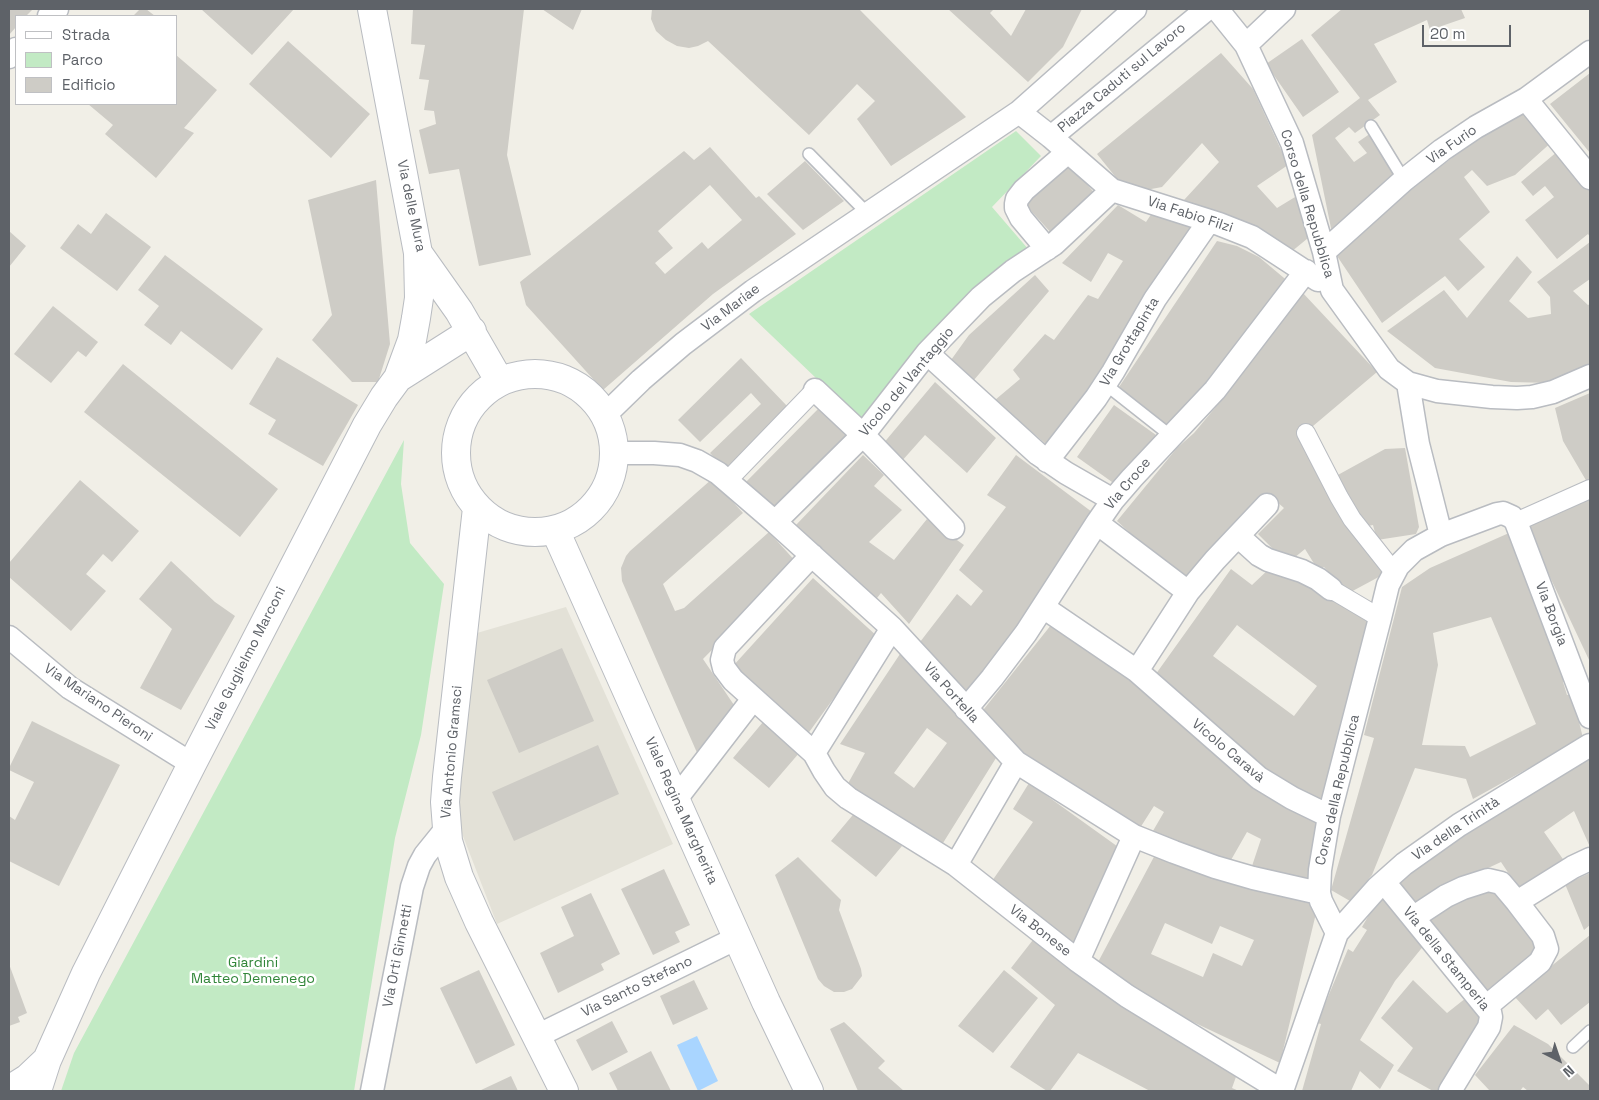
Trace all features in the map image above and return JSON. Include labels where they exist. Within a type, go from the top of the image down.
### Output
[{"type":"street","name":"Via delle Mura","points":[[372,9],[418,253],[472,331],[500,382]]},
{"type":"street","points":[[1018,112],[1135,9]]},
{"type":"street","name":"Piazza Caduti sul Lavoro","points":[[1018,112],[1051,137],[1207,9]]},
{"type":"street","name":"Corso della Repubblica","points":[[1217,9],[1246,45],[1292,143],[1324,252],[1332,290],[1389,369],[1408,383]]},
{"type":"street","points":[[1246,45],[1284,9]]},
{"type":"street","name":"Via Furio","points":[[1324,252],[1404,180],[1459,138],[1526,99],[1590,52]]},
{"type":"street","points":[[1526,99],[1590,178]]},
{"type":"street","name":"Via Mariae","points":[[605,415],[655,368],[785,268],[1018,112]]},
{"type":"street","name":"Via Fabio Filzi","points":[[1051,137],[1112,190],[1252,237],[1332,290]]},
{"type":"street","points":[[1047,249],[1021,218],[1016,204],[1024,190],[1068,152]]},
{"type":"street","name":"Vicolo del Vantaggio","points":[[775,522],[863,435],[945,333],[992,287],[1047,249],[1112,190]]},
{"type":"street","name":"Via Grottapinta","points":[[1047,461],[1105,384],[1155,299],[1209,221]]},
{"type":"street","name":"Viale Guglielmo Marconi","points":[[36,1091],[47,1060],[86,973],[192,764],[367,425],[398,378],[412,340],[416,318],[419,298],[418,253]]},
{"type":"street","name":"Via Croce","points":[[966,709],[1016,648],[1113,500],[1225,378],[1306,272]]},
{"type":"street","points":[[398,378],[472,331]]},
{"type":"street","points":[[927,354],[1047,461],[1113,500]]},
{"type":"street","points":[[539,374],[559,378],[578,386],[593,399],[605,415],[612,433],[615,453],[612,474],[604,494],[591,510],[574,523],[554,530],[534,533],[513,530],[493,521],[477,508],[463,488],[456,464],[457,439],[465,416],[480,396],[500,382],[519,376],[539,374]]},
{"type":"street","points":[[1441,535],[1418,444],[1408,383],[1437,391],[1510,398],[1532,397],[1553,392],[1590,376]]},
{"type":"street","points":[[728,480],[815,390],[863,435],[953,528]]},
{"type":"street","points":[[1306,433],[1345,508],[1360,531],[1394,572]]},
{"type":"street","name":"Via Portella","points":[[615,453],[662,453],[680,456],[706,465],[728,480],[892,628],[1016,762],[1134,836],[1215,867],[1319,893]]},
{"type":"street","points":[[1512,518],[1590,489]]},
{"type":"street","points":[[1137,672],[1188,592],[1268,505]]},
{"type":"street","name":"Via Antonio Gramsci","points":[[477,508],[447,777],[445,802],[446,829],[455,865],[470,903],[564,1091]]},
{"type":"street","name":"Corso della Repubblica","points":[[1337,933],[1324,908],[1319,893],[1320,870],[1329,816],[1380,618],[1394,572],[1408,555],[1441,535],[1497,514],[1512,518]]},
{"type":"street","name":"Via Borgia","points":[[1512,518],[1590,717]]},
{"type":"street","points":[[1097,523],[1188,592]]},
{"type":"street","name":"Viale Regina Margherita","points":[[554,530],[809,1091]]},
{"type":"street","points":[[1238,536],[1259,555],[1318,579],[1331,589],[1380,618]]},
{"type":"street","name":"Via Bonese","points":[[812,555],[725,648],[722,660],[724,668],[733,680],[814,753],[824,772],[842,794],[956,865],[1078,961],[1127,996],[1282,1091]]},
{"type":"street","name":"Vicolo Caravà","points":[[1044,607],[1137,672],[1259,778],[1292,798],[1329,816]]},
{"type":"street","points":[[814,753],[892,628]]},
{"type":"street","name":"Via Mariano Pieroni","points":[[9,637],[70,688],[192,764]]},
{"type":"street","points":[[676,799],[753,699]]},
{"type":"street","name":"Via della Trinità","points":[[1337,933],[1370,895],[1404,864],[1459,824],[1590,746]]},
{"type":"street","points":[[956,865],[1016,762]]},
{"type":"street","name":"Via Orti Ginnetti","points":[[372,1091],[412,887],[417,871],[426,855],[446,829]]},
{"type":"street","points":[[1078,961],[1134,836]]},
{"type":"street","points":[[1517,902],[1573,866],[1590,859]]},
{"type":"street","points":[[1414,917],[1446,896],[1462,888],[1488,880],[1501,883],[1517,902],[1543,936],[1547,949],[1540,962],[1487,1006]]},
{"type":"street","name":"Via della Stamperia","points":[[1384,882],[1487,1006],[1491,1016],[1489,1027],[1450,1091]]},
{"type":"street","points":[[1282,1091],[1337,933]]},
{"type":"street","name":"Via Santo Stefano","points":[[538,1036],[738,938]]},
{"type":"street","name":"Viale Guglielmo Marconi","points":[[9,1090],[22,1083],[47,1060]]},
{"type":"lane","points":[[1371,126],[1404,180]]},
{"type":"lane","points":[[809,154],[867,213]]},
{"type":"lane","points":[[1105,384],[1171,436]]},
{"type":"lane","points":[[1573,1047],[1590,1031]]},
{"type":"shaded area","points":[[566,607],[673,844],[497,924],[456,818],[477,633]]},
{"type":"green space","points":[[1016,131],[1041,156],[992,207],[1029,250],[1002,265],[929,333],[862,422],[749,314]]},
{"type":"green space","name":"Giardini Matteo Demenego","points":[[404,440],[401,484],[410,543],[444,584],[421,735],[395,838],[354,1091],[61,1091],[74,1053]]},
{"type":"water","points":[[697,1036],[718,1081],[698,1091],[677,1045]]},
{"type":"building","points":[[9,9],[33,9],[27,15],[15,15],[15,28],[9,35]]},
{"type":"building","points":[[140,9],[146,9],[154,15],[134,15]]},
{"type":"building","points":[[201,9],[294,9],[252,55]]},
{"type":"building","points":[[413,9],[524,9],[507,155],[531,255],[479,266],[459,169],[429,174],[419,130],[436,124],[434,111],[424,110],[429,80],[419,79],[425,45],[411,44]]},
{"type":"building","points":[[542,9],[582,9],[573,30]]},
{"type":"building","points":[[652,9],[859,9],[966,117],[891,166],[857,119],[875,101],[857,84],[809,135],[708,41],[689,48],[677,46],[666,40],[656,31],[651,19]]},
{"type":"building","points":[[948,9],[994,9],[990,13],[1011,36],[1026,9],[1082,9],[1063,47],[1028,82]]},
{"type":"building","points":[[1342,9],[1461,9],[1465,18],[1430,30],[1427,20],[1374,44],[1397,82],[1368,100],[1380,115],[1355,133],[1349,127],[1335,138],[1354,162],[1367,153],[1358,142],[1371,133],[1397,177],[1332,233],[1312,135],[1360,98],[1311,35]]},
{"type":"building","points":[[1302,39],[1339,92],[1303,117],[1266,64]]},
{"type":"building","points":[[288,41],[370,114],[331,158],[249,84]]},
{"type":"building","points":[[1221,53],[1253,89],[1288,165],[1257,186],[1277,208],[1300,194],[1313,234],[1291,252],[1252,225],[1184,200],[1219,162],[1202,143],[1162,187],[1146,190],[1118,180],[1097,154]]},
{"type":"building","points":[[178,57],[217,90],[184,128],[194,133],[156,178],[105,134],[113,125],[89,105],[178,105]]},
{"type":"building","points":[[1590,73],[1590,153],[1550,104]]},
{"type":"building","points":[[1530,109],[1554,140],[1515,175],[1487,186],[1472,170],[1464,177],[1490,212],[1459,239],[1485,267],[1458,291],[1445,276],[1382,323],[1337,256],[1400,197],[1469,145]]},
{"type":"building","points":[[710,147],[756,198],[759,196],[796,234],[713,294],[603,390],[526,305],[520,282],[684,151],[694,160]],"holes":[[[710,185],[742,220],[708,249],[702,242],[665,274],[655,263],[673,248],[658,231]]]},
{"type":"building","points":[[1558,151],[1590,191],[1590,237],[1588,234],[1557,259],[1525,220],[1554,197],[1545,186],[1533,196],[1521,182]]},
{"type":"building","points":[[805,161],[844,201],[803,230],[767,194]]},
{"type":"building","points":[[1069,163],[1097,196],[1053,235],[1024,203]]},
{"type":"building","points":[[376,180],[390,344],[378,382],[352,382],[312,340],[332,315],[308,200]]},
{"type":"building","points":[[1118,205],[1146,222],[1152,213],[1195,229],[1110,365],[1047,445],[995,400],[1020,379],[1013,370],[1045,334],[1054,340],[1088,295],[1098,299],[1123,261],[1108,253],[1091,282],[1062,263]]},
{"type":"building","points":[[106,213],[151,247],[117,291],[60,248],[78,224],[91,234]]},
{"type":"building","points":[[9,231],[26,246],[9,267]]},
{"type":"building","points":[[1217,241],[1237,246],[1259,257],[1290,283],[1171,430],[1119,387]]},
{"type":"building","points":[[1590,242],[1590,279],[1573,291],[1588,305],[1590,304],[1590,366],[1550,383],[1511,382],[1435,368],[1387,331],[1444,290],[1467,318],[1517,256],[1532,272],[1509,301],[1528,318],[1551,314],[1550,297],[1537,282]]},
{"type":"building","points":[[165,255],[263,329],[232,370],[181,331],[171,345],[144,325],[159,306],[138,290]]},
{"type":"building","points":[[1035,275],[1049,291],[974,380],[951,360],[969,335]]},
{"type":"building","points":[[1302,292],[1377,372],[1300,437],[1388,572],[1347,594],[1324,567],[1318,570],[1305,549],[1294,558],[1280,556],[1258,534],[1284,508],[1268,494],[1186,585],[1117,521],[1177,448],[1194,433],[1230,390]]},
{"type":"building","points":[[53,306],[98,342],[86,357],[78,351],[51,383],[14,354]]},
{"type":"building","points":[[277,357],[358,405],[323,466],[268,434],[276,420],[249,404]]},
{"type":"building","points":[[741,358],[788,407],[725,469],[710,453],[761,404],[751,393],[700,442],[678,420]]},
{"type":"building","points":[[123,364],[278,489],[240,537],[84,412]]},
{"type":"building","points":[[935,382],[996,438],[967,473],[925,435],[901,462],[882,445]]},
{"type":"building","points":[[1590,393],[1590,481],[1587,482],[1563,441],[1555,408]]},
{"type":"building","points":[[1114,405],[1156,435],[1119,487],[1077,457]]},
{"type":"building","points":[[819,408],[851,439],[777,514],[745,483]]},
{"type":"building","points":[[1405,448],[1419,527],[1416,534],[1377,540],[1373,525],[1363,527],[1336,476],[1385,449]]},
{"type":"building","points":[[863,455],[884,475],[874,486],[902,510],[869,542],[894,560],[927,519],[964,545],[909,624],[881,593],[873,603],[796,525]]},
{"type":"building","points":[[1016,455],[1096,515],[968,696],[920,642],[957,594],[971,606],[983,591],[959,570],[1006,507],[987,495]]},
{"type":"building","points":[[712,479],[743,513],[663,584],[675,611],[684,608],[769,532],[797,563],[703,659],[736,708],[698,755],[622,581],[621,568],[630,551]]},
{"type":"building","points":[[80,480],[139,531],[112,562],[103,554],[86,574],[106,591],[71,631],[9,577],[9,563]]},
{"type":"building","points":[[1590,496],[1590,662],[1526,526]]},
{"type":"building","points":[[1509,533],[1569,679],[1563,682],[1567,695],[1572,694],[1583,738],[1473,799],[1466,779],[1415,768],[1372,875],[1350,901],[1331,890],[1374,738],[1364,735],[1402,587],[1430,568]],"holes":[[[1491,617],[1536,724],[1470,757],[1465,746],[1422,745],[1438,665],[1433,633]]]},
{"type":"building","points":[[171,561],[215,602],[235,616],[181,710],[140,688],[172,629],[139,599]]},
{"type":"building","points":[[1270,568],[1307,581],[1350,607],[1356,615],[1358,610],[1375,621],[1323,802],[1293,791],[1153,678],[1231,569],[1252,585]],"holes":[[[1237,625],[1317,686],[1294,716],[1213,656]]]},
{"type":"building","points":[[813,578],[878,637],[807,735],[733,666]]},
{"type":"building","points":[[1051,625],[1141,686],[1322,822],[1310,887],[1250,872],[1261,839],[1247,832],[1227,867],[1150,836],[1164,812],[1154,806],[1140,828],[1058,779],[1018,750],[980,714]]},
{"type":"building","points":[[562,648],[594,721],[519,753],[487,680]]},
{"type":"building","points":[[902,651],[996,758],[943,843],[846,787],[865,753],[840,744]],"holes":[[[927,728],[947,743],[914,788],[894,773]]]},
{"type":"building","points":[[32,721],[120,765],[59,886],[9,861],[9,816],[15,820],[34,782],[9,770],[9,768]]},
{"type":"building","points":[[763,722],[800,752],[769,788],[733,758]]},
{"type":"building","points":[[598,745],[619,794],[514,841],[492,792]]},
{"type":"building","points":[[1588,756],[1590,765],[1590,847],[1574,811],[1544,832],[1565,862],[1519,889],[1501,862],[1445,888],[1415,909],[1394,884],[1484,815]]},
{"type":"building","points":[[1029,783],[1121,849],[1074,947],[992,881],[1033,822],[1013,809]]},
{"type":"building","points":[[857,810],[902,846],[876,877],[831,841]]},
{"type":"building","points":[[1156,853],[1214,877],[1318,905],[1280,1063],[1176,1014],[1097,964]],"holes":[[[1165,923],[1212,944],[1220,926],[1254,940],[1242,966],[1213,953],[1203,977],[1151,954]]]},
{"type":"building","points":[[798,857],[841,900],[839,910],[862,976],[852,989],[844,992],[834,992],[824,986],[818,979],[775,875]]},
{"type":"building","points":[[664,869],[690,925],[675,932],[680,942],[653,955],[621,889]]},
{"type":"building","points":[[1590,873],[1590,925],[1584,930],[1565,884]]},
{"type":"building","points":[[1492,886],[1543,950],[1487,999],[1423,920]]},
{"type":"building","points":[[591,893],[620,954],[601,964],[604,970],[558,993],[540,953],[574,936],[561,907]]},
{"type":"building","points":[[1386,897],[1425,944],[1395,981],[1360,1040],[1394,1065],[1380,1089],[1360,1071],[1351,1091],[1302,1091],[1321,1024],[1317,1023],[1348,949],[1353,952],[1367,930],[1362,927],[1374,906]]},
{"type":"building","points":[[1590,935],[1590,1002],[1561,1025],[1548,1009],[1536,1020],[1514,996]]},
{"type":"building","points":[[1036,936],[1237,1074],[1232,1088],[1239,1091],[1150,1091],[1078,1053],[1050,1091],[1047,1091],[1010,1067],[1055,1005],[1011,968]]},
{"type":"building","points":[[9,964],[27,1013],[18,1017],[20,1022],[9,1026]]},
{"type":"building","points":[[479,970],[515,1045],[476,1064],[440,988]]},
{"type":"building","points":[[1004,970],[1038,998],[993,1053],[958,1026]]},
{"type":"building","points":[[694,980],[708,1009],[673,1025],[660,996]]},
{"type":"building","points":[[1413,980],[1447,1013],[1471,994],[1488,1018],[1439,1091],[1433,1091],[1397,1071],[1413,1048],[1381,1018]]},
{"type":"building","points":[[612,1021],[628,1052],[592,1071],[576,1040]]},
{"type":"building","points":[[844,1022],[885,1061],[878,1068],[904,1091],[858,1091],[830,1029]]},
{"type":"building","points":[[1514,1025],[1548,1044],[1590,1086],[1590,1091],[1528,1091],[1523,1087],[1520,1091],[1490,1091],[1475,1075]]},
{"type":"building","points":[[651,1051],[671,1091],[618,1091],[609,1073]]},
{"type":"building","points":[[511,1076],[518,1091],[479,1091]]}]
